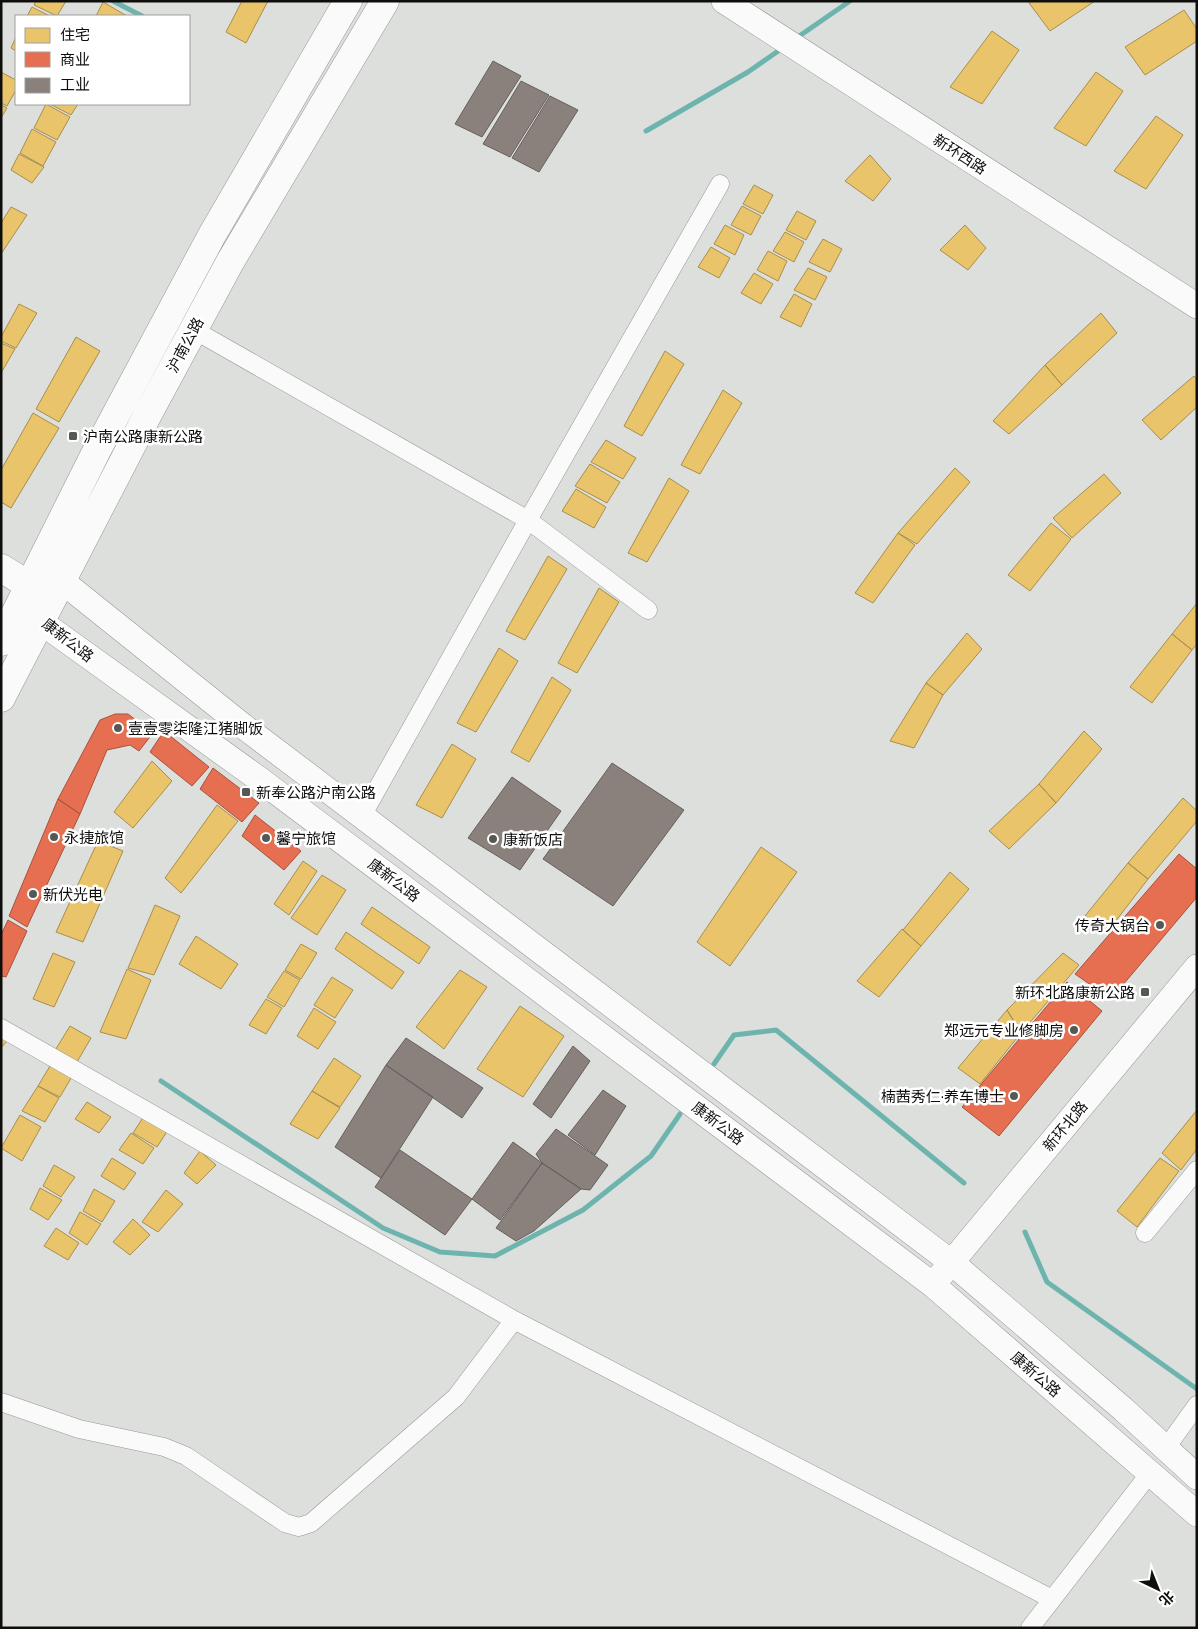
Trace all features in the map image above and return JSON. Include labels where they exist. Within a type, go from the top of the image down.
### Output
[{"type":"main road","name":"沪南公路","points":[[1,642],[97,450],[212,235],[348,1]]},
{"type":"main road","name":"沪南公路","points":[[1,698],[230,262],[385,1]]},
{"type":"main road","name":"新环西路","points":[[724,1],[1197,306]]},
{"type":"main road","points":[[1,568],[30,586],[63,582]]},
{"type":"main road","name":"康新公路","points":[[63,582],[242,726],[951,1262],[1124,1409],[1197,1477]]},
{"type":"main road","name":"康新公路","points":[[30,586],[41,622],[259,779],[933,1285],[1197,1514]]},
{"type":"main road","name":"新环北路","points":[[933,1285],[1197,967]]},
{"type":"street","points":[[362,816],[720,184]]},
{"type":"street","points":[[194,330],[528,520],[648,610]]},
{"type":"street","points":[[1,1028],[514,1320],[1052,1599]]},
{"type":"street","points":[[1145,1233],[1197,1170]]},
{"type":"street","points":[[1,1402],[79,1429],[164,1447],[186,1456],[285,1523],[299,1527],[311,1523],[456,1397],[514,1320]]},
{"type":"street","points":[[1166,1448],[1197,1405]]},
{"type":"street","points":[[1030,1628],[1150,1473]]},
{"type":"building: 住宅","points":[[36,1],[66,1],[58,15],[34,5]]},
{"type":"building: 住宅","points":[[242,1],[268,1],[246,43],[226,32]]},
{"type":"building: 住宅","points":[[1032,1],[1095,1],[1050,31],[1029,3]]},
{"type":"building: 住宅","points":[[103,2],[125,15],[96,15]]},
{"type":"building: 住宅","points":[[32,7],[48,15],[28,15]]},
{"type":"building: 住宅","points":[[1184,10],[1197,29],[1197,41],[1145,75],[1125,47]]},
{"type":"building: 住宅","points":[[992,31],[1019,50],[982,104],[950,87]]},
{"type":"building: 住宅","points":[[15,39],[15,50],[11,48]]},
{"type":"building: 住宅","points":[[1,72],[15,79],[15,92],[7,106],[1,103]]},
{"type":"building: 住宅","points":[[1096,72],[1123,91],[1086,146],[1054,128]]},
{"type":"building: 住宅","points":[[1,105],[7,108],[1,118]]},
{"type":"building: 住宅","points":[[46,105],[70,117],[57,140],[34,128]]},
{"type":"building: 住宅","points":[[52,105],[77,105],[71,115]]},
{"type":"building: 住宅","points":[[1156,116],[1183,135],[1146,189],[1114,171]]},
{"type":"building: 住宅","points":[[32,129],[56,142],[43,166],[20,153]]},
{"type":"building: 住宅","points":[[19,154],[44,167],[32,183],[11,170]]},
{"type":"building: 住宅","points":[[870,155],[891,179],[873,201],[845,181]]},
{"type":"building: 住宅","points":[[754,185],[773,195],[763,214],[743,204]]},
{"type":"building: 住宅","points":[[742,206],[761,216],[751,235],[731,225]]},
{"type":"building: 住宅","points":[[11,207],[27,215],[1,254],[1,223]]},
{"type":"building: 住宅","points":[[797,211],[816,221],[806,240],[786,230]]},
{"type":"building: 住宅","points":[[725,225],[744,235],[735,255],[714,244]]},
{"type":"building: 住宅","points":[[965,225],[986,248],[968,270],[940,250]]},
{"type":"building: 住宅","points":[[785,232],[804,242],[794,262],[773,251]]},
{"type":"building: 住宅","points":[[823,239],[842,249],[830,272],[809,262]]},
{"type":"building: 住宅","points":[[711,247],[730,258],[719,278],[698,267]]},
{"type":"building: 住宅","points":[[768,251],[787,261],[778,281],[757,270]]},
{"type":"building: 住宅","points":[[808,268],[827,277],[815,300],[794,290]]},
{"type":"building: 住宅","points":[[754,273],[773,284],[761,304],[741,293]]},
{"type":"building: 住宅","points":[[794,294],[812,304],[801,327],[780,317]]},
{"type":"building: 住宅","points":[[19,304],[37,313],[16,348],[1,341],[1,337]]},
{"type":"building: 住宅","points":[[1101,313],[1117,333],[1062,385],[1045,365]]},
{"type":"building: 住宅","points":[[76,337],[100,351],[59,422],[36,409]]},
{"type":"building: 住宅","points":[[1,343],[15,349],[1,373]]},
{"type":"building: 住宅","points":[[665,351],[684,364],[642,436],[624,426]]},
{"type":"building: 住宅","points":[[1045,365],[1062,385],[1009,434],[993,421]]},
{"type":"building: 住宅","points":[[1194,376],[1197,380],[1197,407],[1161,440],[1142,420]]},
{"type":"building: 住宅","points":[[723,390],[742,403],[700,474],[681,465]]},
{"type":"building: 住宅","points":[[33,413],[59,428],[11,508],[1,502],[1,470]]},
{"type":"building: 住宅","points":[[606,440],[636,458],[623,479],[591,462]]},
{"type":"building: 住宅","points":[[590,464],[620,482],[607,503],[575,486]]},
{"type":"building: 住宅","points":[[955,468],[970,482],[917,544],[898,533]]},
{"type":"building: 住宅","points":[[1104,474],[1121,493],[1072,538],[1053,518]]},
{"type":"building: 住宅","points":[[669,478],[689,491],[647,562],[628,553]]},
{"type":"building: 住宅","points":[[576,489],[606,507],[594,528],[562,511]]},
{"type":"building: 住宅","points":[[1051,523],[1071,539],[1030,591],[1008,575]]},
{"type":"building: 住宅","points":[[898,533],[915,545],[873,603],[855,593]]},
{"type":"building: 住宅","points":[[548,556],[567,569],[525,640],[506,631]]},
{"type":"building: 住宅","points":[[599,588],[619,602],[577,673],[558,663]]},
{"type":"building: 住宅","points":[[1197,603],[1197,644],[1192,650],[1172,634]]},
{"type":"building: 住宅","points":[[967,633],[982,649],[943,695],[926,683]]},
{"type":"building: 住宅","points":[[1172,634],[1192,650],[1152,703],[1130,687]]},
{"type":"building: 住宅","points":[[499,648],[518,661],[476,732],[457,723]]},
{"type":"building: 住宅","points":[[552,677],[571,690],[529,762],[511,752]]},
{"type":"building: 住宅","points":[[926,683],[943,695],[914,748],[890,741]]},
{"type":"building: 住宅","points":[[1084,731],[1102,749],[1056,803],[1039,784]]},
{"type":"building: 住宅","points":[[452,744],[476,759],[442,818],[416,805]]},
{"type":"building: 住宅","points":[[152,761],[172,781],[133,828],[114,812]]},
{"type":"building: 住宅","points":[[1039,784],[1056,803],[1009,849],[989,831]]},
{"type":"building: 住宅","points":[[1183,798],[1197,811],[1197,821],[1148,879],[1128,863]]},
{"type":"building: 住宅","points":[[217,805],[238,821],[181,893],[165,878]]},
{"type":"building: 住宅","points":[[98,841],[123,851],[83,942],[56,932]]},
{"type":"building: 住宅","points":[[761,847],[797,872],[730,966],[697,942]]},
{"type":"building: 住宅","points":[[303,861],[317,871],[289,915],[274,904]]},
{"type":"building: 住宅","points":[[1128,863],[1148,879],[1108,931],[1085,916]]},
{"type":"building: 住宅","points":[[950,872],[969,889],[921,946],[903,930]]},
{"type":"building: 住宅","points":[[322,875],[346,890],[317,935],[291,918]]},
{"type":"building: 住宅","points":[[155,905],[180,916],[154,975],[128,968]]},
{"type":"building: 住宅","points":[[372,907],[430,947],[419,964],[361,924]]},
{"type":"building: 住宅","points":[[902,929],[921,946],[879,997],[857,981]]},
{"type":"building: 住宅","points":[[346,932],[404,972],[392,989],[335,949]]},
{"type":"building: 住宅","points":[[196,936],[238,964],[221,989],[179,964]]},
{"type":"building: 住宅","points":[[301,944],[317,953],[301,979],[285,970]]},
{"type":"building: 住宅","points":[[53,953],[75,962],[54,1007],[33,999]]},
{"type":"building: 住宅","points":[[1063,953],[1079,965],[1021,1033],[1007,1010]]},
{"type":"building: 住宅","points":[[127,969],[151,980],[126,1039],[100,1032]]},
{"type":"building: 住宅","points":[[460,970],[487,987],[444,1049],[416,1027]]},
{"type":"building: 住宅","points":[[284,971],[300,980],[284,1007],[267,997]]},
{"type":"building: 住宅","points":[[332,977],[353,990],[335,1018],[314,1005]]},
{"type":"building: 住宅","points":[[266,999],[282,1008],[266,1034],[249,1025]]},
{"type":"building: 住宅","points":[[520,1006],[564,1036],[523,1097],[477,1069]]},
{"type":"building: 住宅","points":[[314,1008],[336,1022],[318,1049],[297,1036]]},
{"type":"building: 住宅","points":[[1007,1010],[1021,1033],[980,1084],[958,1068]]},
{"type":"building: 住宅","points":[[70,1026],[91,1038],[77,1062],[54,1052]]},
{"type":"building: 住宅","points":[[1,1036],[8,1040],[1,1048]]},
{"type":"building: 住宅","points":[[334,1058],[361,1076],[340,1107],[312,1091]]},
{"type":"building: 住宅","points":[[53,1061],[74,1073],[60,1097],[38,1086]]},
{"type":"building: 住宅","points":[[38,1086],[59,1098],[45,1122],[22,1111]]},
{"type":"building: 住宅","points":[[312,1091],[340,1108],[318,1139],[290,1124]]},
{"type":"building: 住宅","points":[[87,1102],[111,1117],[99,1133],[75,1119]]},
{"type":"building: 住宅","points":[[1197,1110],[1197,1149],[1181,1170],[1162,1153]]},
{"type":"building: 住宅","points":[[20,1115],[41,1127],[22,1161],[1,1148]]},
{"type":"building: 住宅","points":[[144,1116],[168,1130],[157,1147],[133,1133]]},
{"type":"building: 住宅","points":[[131,1133],[154,1148],[143,1164],[119,1150]]},
{"type":"building: 住宅","points":[[200,1151],[216,1165],[197,1184],[184,1173]]},
{"type":"building: 住宅","points":[[112,1158],[136,1173],[124,1190],[101,1176]]},
{"type":"building: 住宅","points":[[1160,1158],[1179,1171],[1137,1227],[1117,1211]]},
{"type":"building: 住宅","points":[[54,1165],[75,1177],[61,1197],[43,1186]]},
{"type":"building: 住宅","points":[[40,1188],[62,1200],[48,1220],[30,1209]]},
{"type":"building: 住宅","points":[[94,1189],[115,1201],[102,1222],[83,1211]]},
{"type":"building: 住宅","points":[[166,1190],[183,1204],[158,1232],[142,1222]]},
{"type":"building: 住宅","points":[[80,1212],[101,1224],[87,1245],[69,1233]]},
{"type":"building: 住宅","points":[[133,1219],[150,1235],[130,1255],[113,1242]]},
{"type":"building: 住宅","points":[[56,1228],[79,1243],[68,1260],[44,1246]]},
{"type":"building: 商业","points":[[115,714],[128,714],[153,733],[139,751],[130,745],[107,750],[80,814],[58,799],[100,720]]},
{"type":"building: 商业","points":[[164,731],[209,767],[192,786],[150,752]]},
{"type":"building: 商业","points":[[213,768],[259,803],[242,822],[200,789]]},
{"type":"building: 商业","points":[[58,799],[80,814],[27,927],[9,916]]},
{"type":"building: 商业","points":[[255,815],[301,851],[284,870],[242,836]]},
{"type":"building: 商业","points":[[1179,854],[1197,869],[1197,897],[1111,999],[1075,974]]},
{"type":"building: 商业","points":[[8,920],[27,931],[6,977],[1,976],[1,935]]},
{"type":"building: 商业","points":[[1067,982],[1102,1011],[999,1136],[962,1107]]},
{"type":"building: 工业","points":[[493,61],[521,76],[482,137],[455,124]]},
{"type":"building: 工业","points":[[521,81],[549,95],[510,157],[483,144]]},
{"type":"building: 工业","points":[[550,96],[578,110],[539,172],[512,158]]},
{"type":"building: 工业","points":[[612,763],[684,810],[613,906],[543,859]]},
{"type":"building: 工业","points":[[512,777],[561,811],[520,870],[468,838]]},
{"type":"building: 工业","points":[[406,1038],[483,1088],[462,1118],[386,1065]]},
{"type":"building: 工业","points":[[573,1046],[590,1061],[551,1118],[533,1104]]},
{"type":"building: 工业","points":[[386,1065],[433,1097],[381,1178],[335,1147]]},
{"type":"building: 工业","points":[[603,1090],[626,1106],[595,1155],[568,1135]]},
{"type":"building: 工业","points":[[556,1129],[608,1165],[590,1190],[581,1189],[542,1163],[536,1154]]},
{"type":"building: 工业","points":[[513,1142],[542,1163],[500,1220],[472,1199]]},
{"type":"building: 工业","points":[[400,1150],[472,1199],[445,1235],[375,1187]]},
{"type":"building: 工业","points":[[542,1163],[581,1189],[534,1231],[516,1241],[496,1228]]},
{"type":"waterway","points":[[113,1],[140,15]]},
{"type":"waterway","points":[[795,39],[850,1]]},
{"type":"waterway","points":[[646,131],[748,72],[784,47]]},
{"type":"waterway","points":[[714,1064],[734,1035],[776,1030],[964,1183]]},
{"type":"waterway","points":[[161,1081],[383,1228],[440,1252],[495,1256],[583,1210],[651,1156],[680,1114]]},
{"type":"waterway","points":[[1025,1232],[1047,1282],[1197,1389]]},
{"type":"place","name":"沪南公路康新公路","points":[[73,436]]},
{"type":"place","name":"壹壹零柒隆江猪脚饭","points":[[118,728]]},
{"type":"place","name":"新奉公路沪南公路","points":[[246,792]]},
{"type":"place","name":"永捷旅馆","points":[[54,837]]},
{"type":"place","name":"馨宁旅馆","points":[[266,838]]},
{"type":"place","name":"康新饭店","points":[[493,839]]},
{"type":"place","name":"新伏光电","points":[[33,894]]},
{"type":"place","name":"传奇大锅台","points":[[1160,925]]},
{"type":"place","name":"新环北路康新公路","points":[[1145,992]]},
{"type":"place","name":"郑远元专业修脚房","points":[[1074,1030]]},
{"type":"place","name":"楠茜秀仁·养车博士","points":[[1014,1096]]}]
